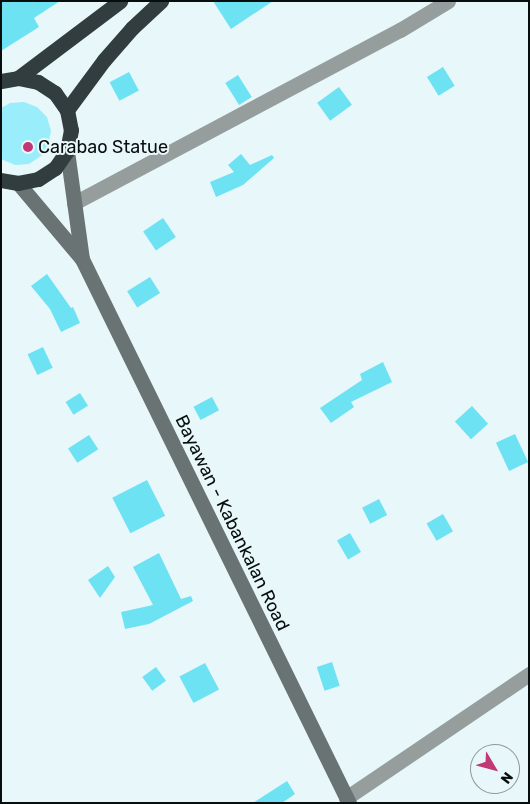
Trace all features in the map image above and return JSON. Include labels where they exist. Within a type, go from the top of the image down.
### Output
[{"type":"highway","points":[[18,78],[120,1]]},
{"type":"highway","points":[[67,110],[104,60],[132,28],[161,1]]},
{"type":"highway","points":[[1,81],[18,78],[38,82],[50,89],[67,110],[71,130],[67,151],[55,168],[38,179],[18,183],[1,180]]},
{"type":"main road","name":"Bayawan - Kabankalan Road","points":[[67,151],[82,259]]},
{"type":"main road","name":"Bayawan - Kabankalan Road","points":[[18,183],[82,259],[347,800]]},
{"type":"street","points":[[74,203],[400,30],[448,1]]},
{"type":"street","points":[[347,800],[529,674]]},
{"type":"shaded area","points":[[24,102],[37,107],[47,117],[51,131],[47,150],[41,156],[29,164],[15,165],[1,159],[1,108],[10,103]]},
{"type":"building","points":[[1,1],[60,1],[34,18],[39,27],[1,51]]},
{"type":"building","points":[[213,1],[273,1],[231,29]]},
{"type":"building","points":[[443,67],[455,86],[439,96],[427,77]]},
{"type":"building","points":[[129,72],[139,91],[119,101],[110,82]]},
{"type":"building","points":[[238,75],[252,97],[239,105],[225,83]]},
{"type":"building","points":[[339,87],[352,105],[330,121],[317,103]]},
{"type":"building","points":[[241,154],[250,165],[272,155],[274,158],[243,185],[216,197],[210,182],[234,172],[228,165]]},
{"type":"building","points":[[163,218],[176,237],[156,250],[143,231]]},
{"type":"building","points":[[47,274],[71,308],[73,307],[80,323],[61,332],[50,309],[31,286]]},
{"type":"building","points":[[150,277],[160,293],[137,307],[127,291]]},
{"type":"building","points":[[43,347],[53,368],[37,375],[28,354]]},
{"type":"building","points":[[383,362],[392,382],[351,402],[354,407],[331,423],[320,408],[362,380],[360,374]]},
{"type":"building","points":[[80,393],[88,406],[74,415],[66,402]]},
{"type":"building","points":[[212,397],[219,410],[201,420],[193,407]]},
{"type":"building","points":[[472,406],[488,424],[471,439],[455,421]]},
{"type":"building","points":[[515,434],[528,462],[509,471],[496,443]]},
{"type":"building","points":[[89,435],[98,449],[77,463],[68,449]]},
{"type":"building","points":[[147,480],[165,516],[130,533],[112,498]]},
{"type":"building","points":[[379,499],[387,515],[370,524],[362,508]]},
{"type":"building","points":[[443,514],[453,531],[437,541],[427,524]]},
{"type":"building","points":[[350,533],[361,552],[348,560],[337,540]]},
{"type":"building","points":[[159,553],[181,599],[191,596],[193,601],[149,624],[125,629],[121,612],[153,605],[133,567]]},
{"type":"building","points":[[108,566],[115,577],[100,598],[88,580]]},
{"type":"building","points":[[332,662],[340,686],[325,691],[317,667]]},
{"type":"building","points":[[205,663],[219,689],[193,703],[179,677]]},
{"type":"building","points":[[156,667],[166,681],[152,691],[142,677]]},
{"type":"building","points":[[287,781],[295,794],[282,803],[253,803]]},
{"type":"place","name":"Carabao Statue","points":[[28,147]]}]
